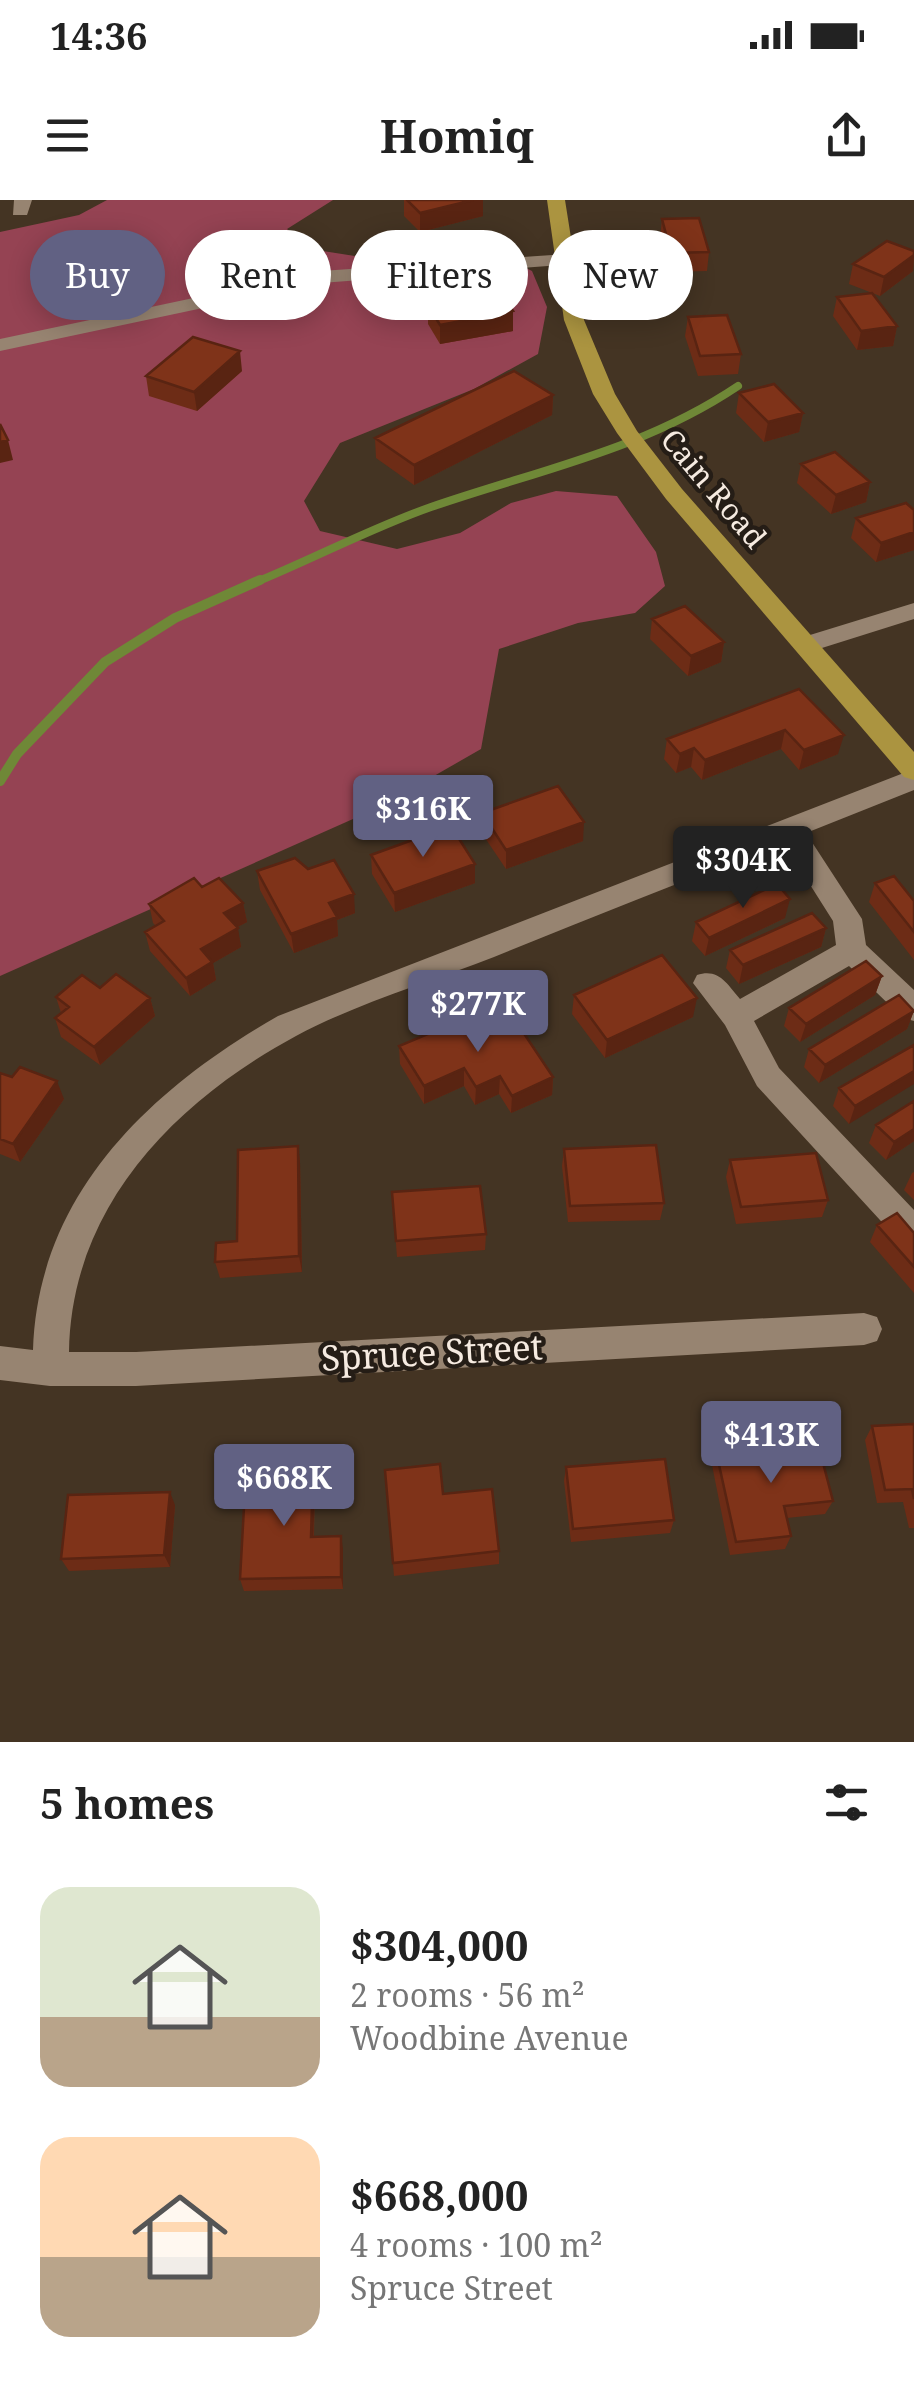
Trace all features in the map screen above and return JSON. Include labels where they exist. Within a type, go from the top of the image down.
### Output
[{"type":"main road","name":"Cain Road","points":[[556,200],[562,230]]},
{"type":"main road","name":"Cain Road","points":[[574,320],[586,356],[626,430],[674,494],[914,770]]},
{"type":"street","points":[[0,345],[322,277],[548,261]]},
{"type":"street","points":[[806,645],[914,611]]},
{"type":"street","points":[[50,1369],[55,1293],[98,1194],[129,1151],[202,1078],[290,1025],[914,779]]},
{"type":"street","points":[[788,827],[847,919],[852,950],[913,1006]]},
{"type":"street","points":[[736,1016],[852,950]]},
{"type":"street","points":[[708,983],[736,1016],[768,1077],[914,1233]]},
{"type":"street","name":"Spruce Street","points":[[0,1363],[50,1369],[136,1369],[864,1330]]},
{"type":"shaded area","points":[[107,200],[333,200],[288,230],[185,230],[185,320],[331,320],[331,252],[351,255],[351,320],[528,320],[528,269],[532,271],[547,307],[538,354],[474,389],[340,443],[304,501],[320,531],[397,549],[460,533],[511,503],[556,491],[617,496],[656,552],[665,586],[635,613],[578,623],[499,649],[481,749],[380,807],[0,976],[0,232],[79,215]]},
{"type":"building","points":[[407,200],[473,200],[420,213]]},
{"type":"building","points":[[699,218],[709,252],[693,252],[693,230],[665,230],[662,219]]},
{"type":"building","points":[[887,241],[914,251],[914,255],[884,277],[853,264]]},
{"type":"building","points":[[872,293],[897,326],[861,331],[837,297]]},
{"type":"building","points":[[727,315],[741,354],[700,356],[689,320]]},
{"type":"building","points":[[437,320],[466,320],[440,325]]},
{"type":"building","points":[[193,337],[240,351],[194,392],[146,376]]},
{"type":"building","points":[[514,371],[553,395],[414,465],[375,438]]},
{"type":"building","points":[[774,384],[803,413],[768,422],[739,393]]},
{"type":"building","points":[[0,424],[8,440],[0,442]]},
{"type":"building","points":[[835,452],[870,482],[836,495],[801,464]]},
{"type":"building","points":[[906,503],[914,510],[914,532],[881,543],[856,518]]},
{"type":"building","points":[[685,606],[724,642],[691,656],[652,619]]},
{"type":"building","points":[[799,689],[844,735],[804,750],[785,730],[705,760],[694,748],[680,754],[667,739]]},
{"type":"building","points":[[558,786],[584,822],[506,850],[482,813]]},
{"type":"building","points":[[451,826],[475,864],[394,893],[371,855]]},
{"type":"building","points":[[295,858],[308,869],[334,860],[354,894],[329,903],[337,917],[291,934],[257,871]]},
{"type":"building","points":[[894,876],[914,901],[914,932],[875,883]]},
{"type":"building","points":[[194,878],[202,887],[219,878],[243,903],[224,913],[238,928],[201,949],[212,962],[186,978],[145,932],[164,921],[149,904]]},
{"type":"building","points":[[777,884],[790,899],[709,938],[696,922]]},
{"type":"building","points":[[812,913],[826,928],[743,965],[730,950]]},
{"type":"building","points":[[662,955],[697,998],[607,1040],[574,995]]},
{"type":"building","points":[[866,961],[882,976],[806,1024],[789,1008]]},
{"type":"building","points":[[116,974],[150,998],[94,1047],[55,1018],[69,1007],[56,997],[82,975],[100,988]]},
{"type":"building","points":[[899,995],[914,1011],[825,1065],[809,1049]]},
{"type":"building","points":[[478,1013],[490,1031],[515,1020],[553,1077],[512,1096],[500,1076],[476,1087],[464,1068],[424,1086],[399,1046]]},
{"type":"building","points":[[914,1045],[914,1071],[855,1106],[839,1088]]},
{"type":"building","points":[[20,1067],[57,1081],[13,1144],[0,1139],[0,1073],[12,1077]]},
{"type":"building","points":[[914,1101],[914,1129],[894,1142],[876,1125]]},
{"type":"building","points":[[656,1145],[664,1203],[570,1206],[564,1149]]},
{"type":"building","points":[[298,1146],[299,1256],[215,1262],[216,1243],[237,1241],[238,1150]]},
{"type":"building","points":[[816,1153],[828,1200],[741,1207],[730,1160]]},
{"type":"building","points":[[480,1186],[486,1234],[396,1241],[392,1192]]},
{"type":"building","points":[[897,1213],[914,1233],[914,1267],[877,1225]]},
{"type":"building","points":[[914,1424],[914,1499],[912,1489],[885,1490],[872,1426]]},
{"type":"building","points":[[817,1440],[833,1501],[784,1506],[791,1536],[736,1542],[716,1451]]},
{"type":"building","points":[[665,1459],[674,1520],[573,1529],[566,1467]]},
{"type":"building","points":[[440,1464],[443,1494],[492,1489],[499,1551],[393,1563],[385,1470]]},
{"type":"building","points":[[313,1469],[311,1537],[341,1536],[341,1577],[240,1579],[246,1471]]},
{"type":"building","points":[[170,1492],[164,1555],[61,1559],[68,1495]]},
{"type":"waterway","points":[[254,583],[409,515],[627,443],[665,427],[738,386]]},
{"type":"waterway","points":[[0,781],[17,754],[105,662],[175,618],[260,580]]}]
